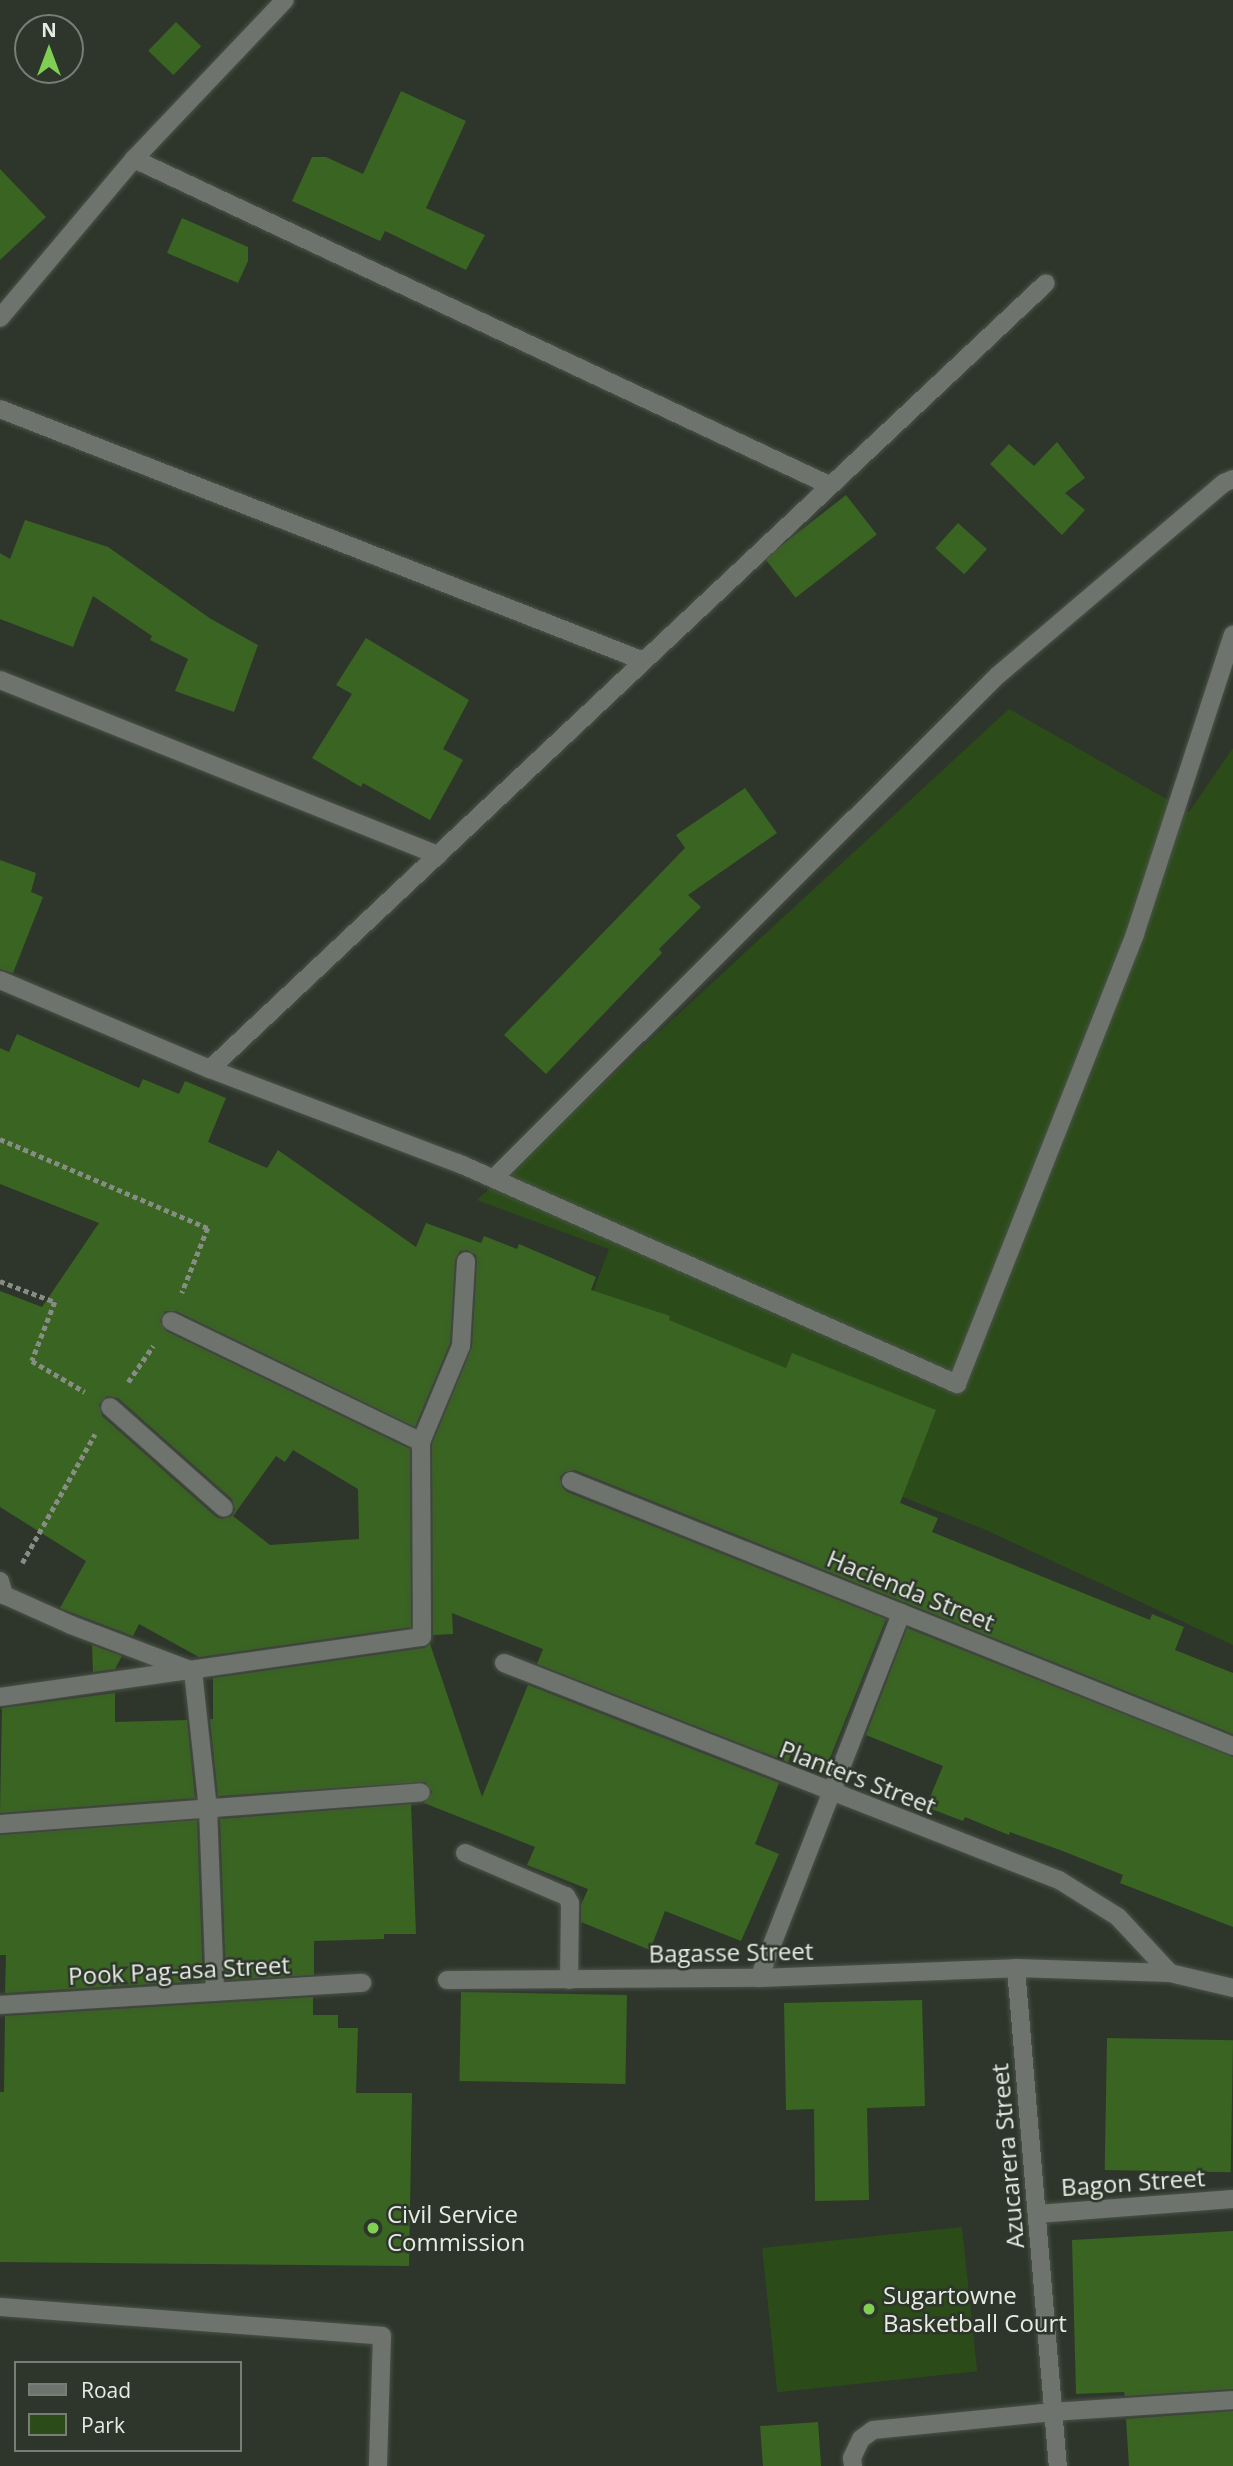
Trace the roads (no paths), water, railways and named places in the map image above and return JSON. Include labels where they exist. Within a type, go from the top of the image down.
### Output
[{"type":"street","points":[[0,318],[134,159],[285,0]]},
{"type":"street","points":[[134,159],[829,485]]},
{"type":"street","points":[[211,1069],[641,660],[1046,282]]},
{"type":"street","points":[[0,409],[641,660]]},
{"type":"street","points":[[494,1178],[997,676],[1224,483],[1233,479]]},
{"type":"street","points":[[0,980],[211,1069],[494,1178],[957,1384],[1135,934],[1233,635]]},
{"type":"street","points":[[0,680],[438,855]]},
{"type":"street","points":[[0,1697],[422,1637],[421,1442],[461,1346],[466,1261]]},
{"type":"street","points":[[171,1321],[421,1442]]},
{"type":"street","points":[[110,1407],[224,1508]]},
{"type":"street","name":"Hacienda Street","points":[[570,1481],[1233,1746]]},
{"type":"street","points":[[2,1588],[71,1625],[193,1671]]},
{"type":"street","points":[[759,1978],[901,1613]]},
{"type":"street","name":"Planters Street","points":[[504,1663],[832,1794],[1059,1880],[1118,1917],[1170,1973]]},
{"type":"street","points":[[193,1671],[208,1808],[215,1992]]},
{"type":"street","points":[[0,1824],[421,1792]]},
{"type":"street","points":[[465,1853],[566,1896],[570,1903],[569,1980]]},
{"type":"street","points":[[1016,1968],[1170,1973],[1233,1988]]},
{"type":"street","name":"Bagasse Street","points":[[447,1980],[759,1978],[1016,1968]]},
{"type":"street","name":"Azucarera Street","points":[[1016,1968],[1058,2466]]},
{"type":"street","name":"Pook Pag-asa Street","points":[[0,2005],[362,1983]]},
{"type":"street","name":"Bagon Street","points":[[1037,2214],[1233,2199]]},
{"type":"street","points":[[0,2306],[382,2336],[378,2466]]},
{"type":"street","points":[[853,2466],[852,2458],[861,2439],[873,2430],[1053,2412],[1233,2400]]},
{"type":"place","name":"Civil Service Commission","points":[[373,2228]]},
{"type":"place","name":"Sugartowne Basketball Court","points":[[869,2309]]}]
